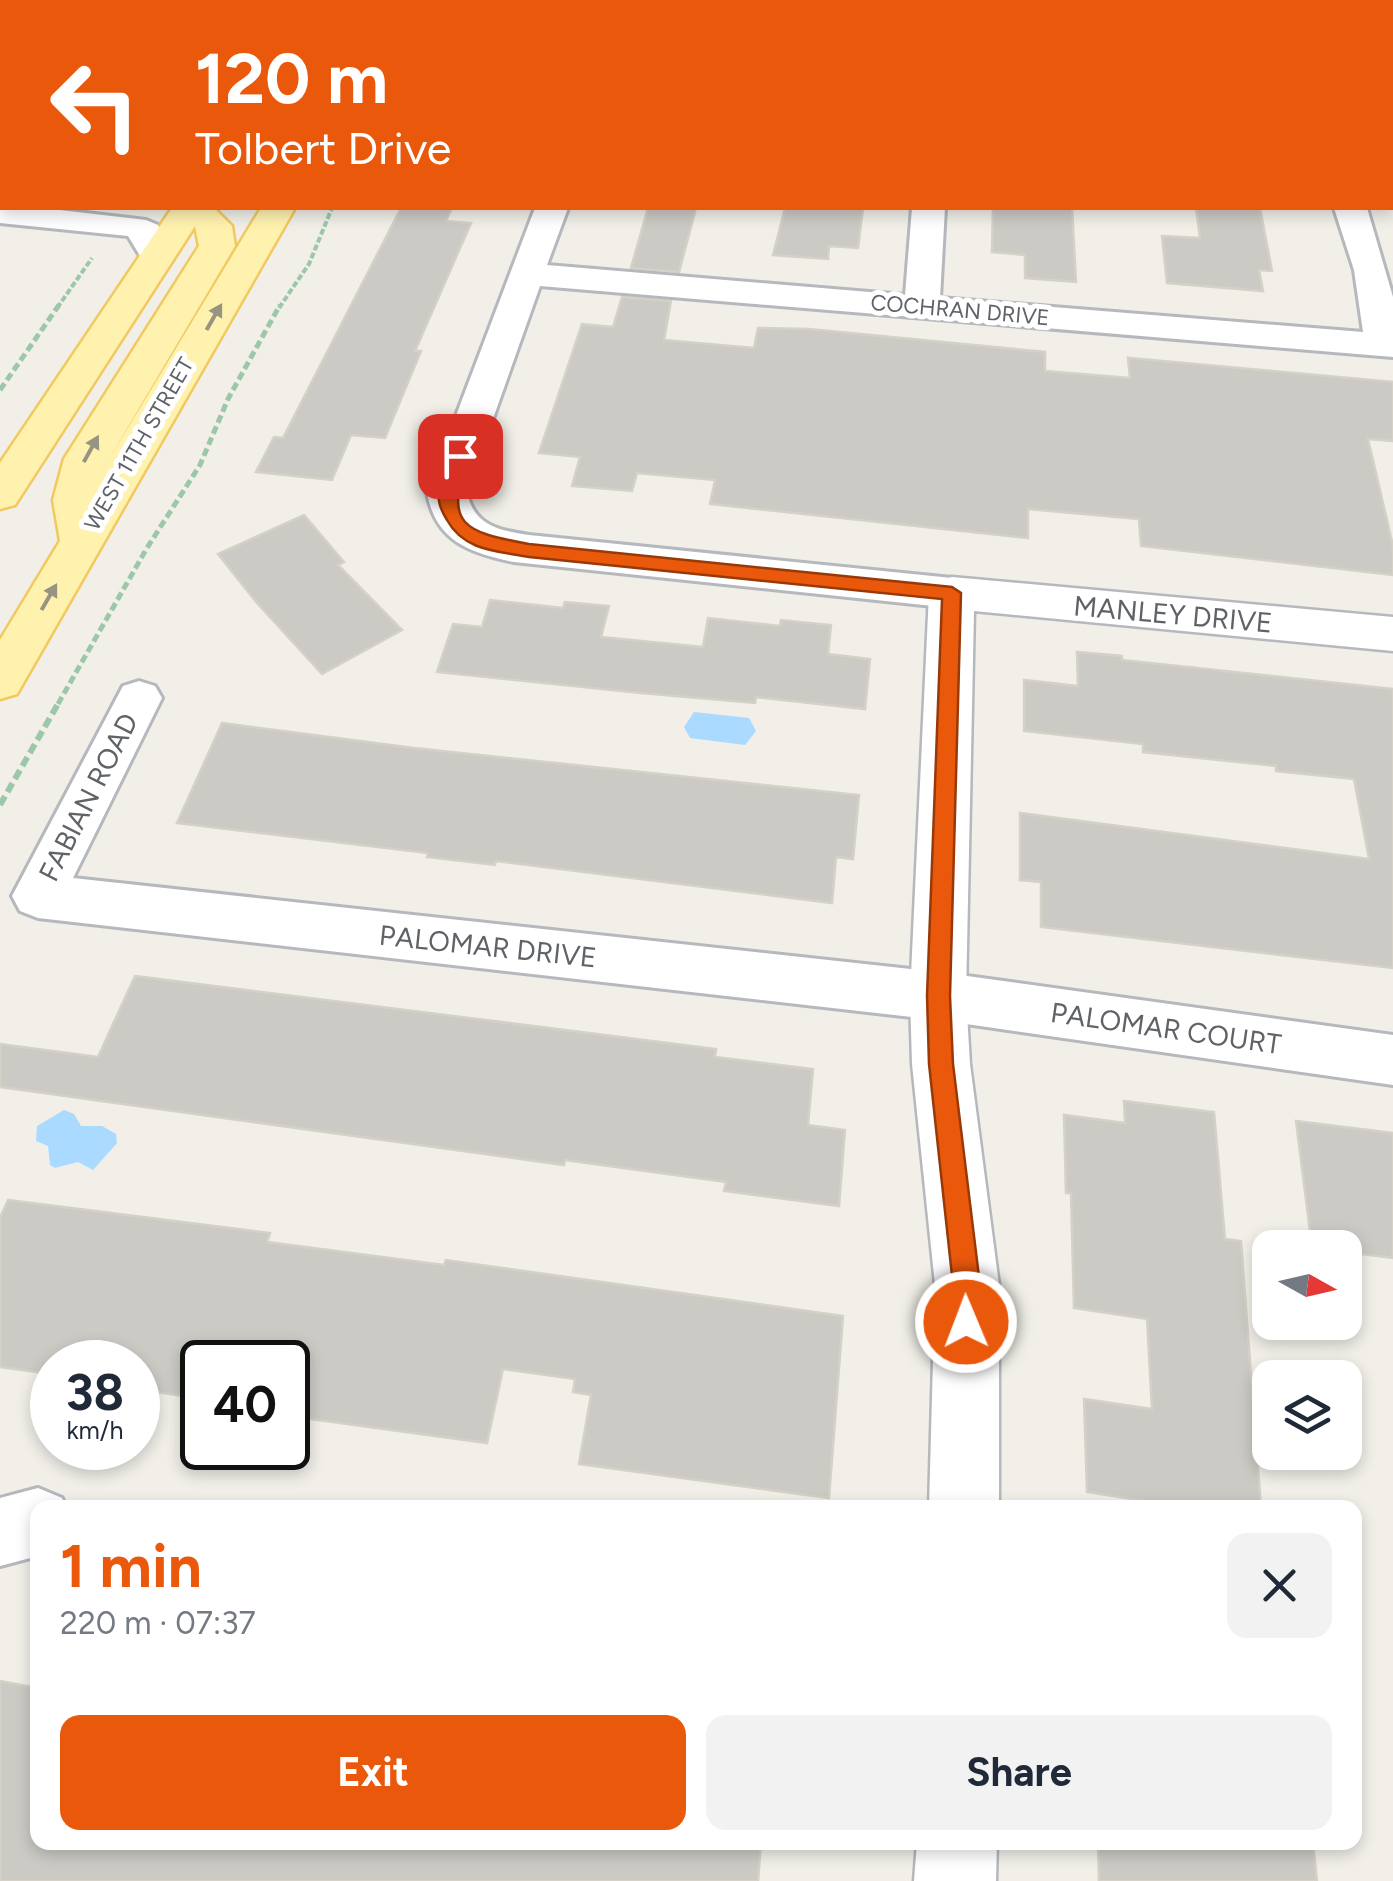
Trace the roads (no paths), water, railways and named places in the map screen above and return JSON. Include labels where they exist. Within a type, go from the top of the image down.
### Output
[{"type":"main road","points":[[0,495],[156,257],[181,210]]},
{"type":"main road","points":[[82,542],[74,500],[84,460],[217,246],[216,227],[210,220],[187,210]]},
{"type":"main road","name":"WEST 11TH STREET","points":[[0,681],[277,210]]},
{"type":"street","points":[[550,210],[447,492],[448,506],[462,531],[476,540],[529,550],[952,593],[938,996],[941,1064],[967,1285],[964,1500]]},
{"type":"street","points":[[922,307],[929,210]]},
{"type":"street","points":[[1352,210],[1371,270],[1388,345]]},
{"type":"street","points":[[0,214],[134,226],[146,232],[156,257]]},
{"type":"street","name":"COCHRAN DRIVE","points":[[527,274],[1388,345]]},
{"type":"street","name":"MANLEY DRIVE","points":[[952,593],[1393,634]]},
{"type":"street","name":"FABIAN ROAD","points":[[38,896],[139,698]]},
{"type":"street","name":"PALOMAR DRIVE","points":[[38,896],[938,996]]},
{"type":"street","name":"PALOMAR COURT","points":[[938,996],[1393,1060]]},
{"type":"street","points":[[0,1532],[30,1524]]},
{"type":"street","points":[[956,1881],[957,1850]]},
{"type":"water","points":[[694,712],[749,718],[756,731],[745,745],[690,738],[684,727]]},
{"type":"water","points":[[64,1110],[74,1114],[81,1126],[102,1126],[116,1134],[117,1143],[93,1170],[78,1162],[55,1168],[50,1165],[48,1146],[36,1141],[37,1126]]}]
